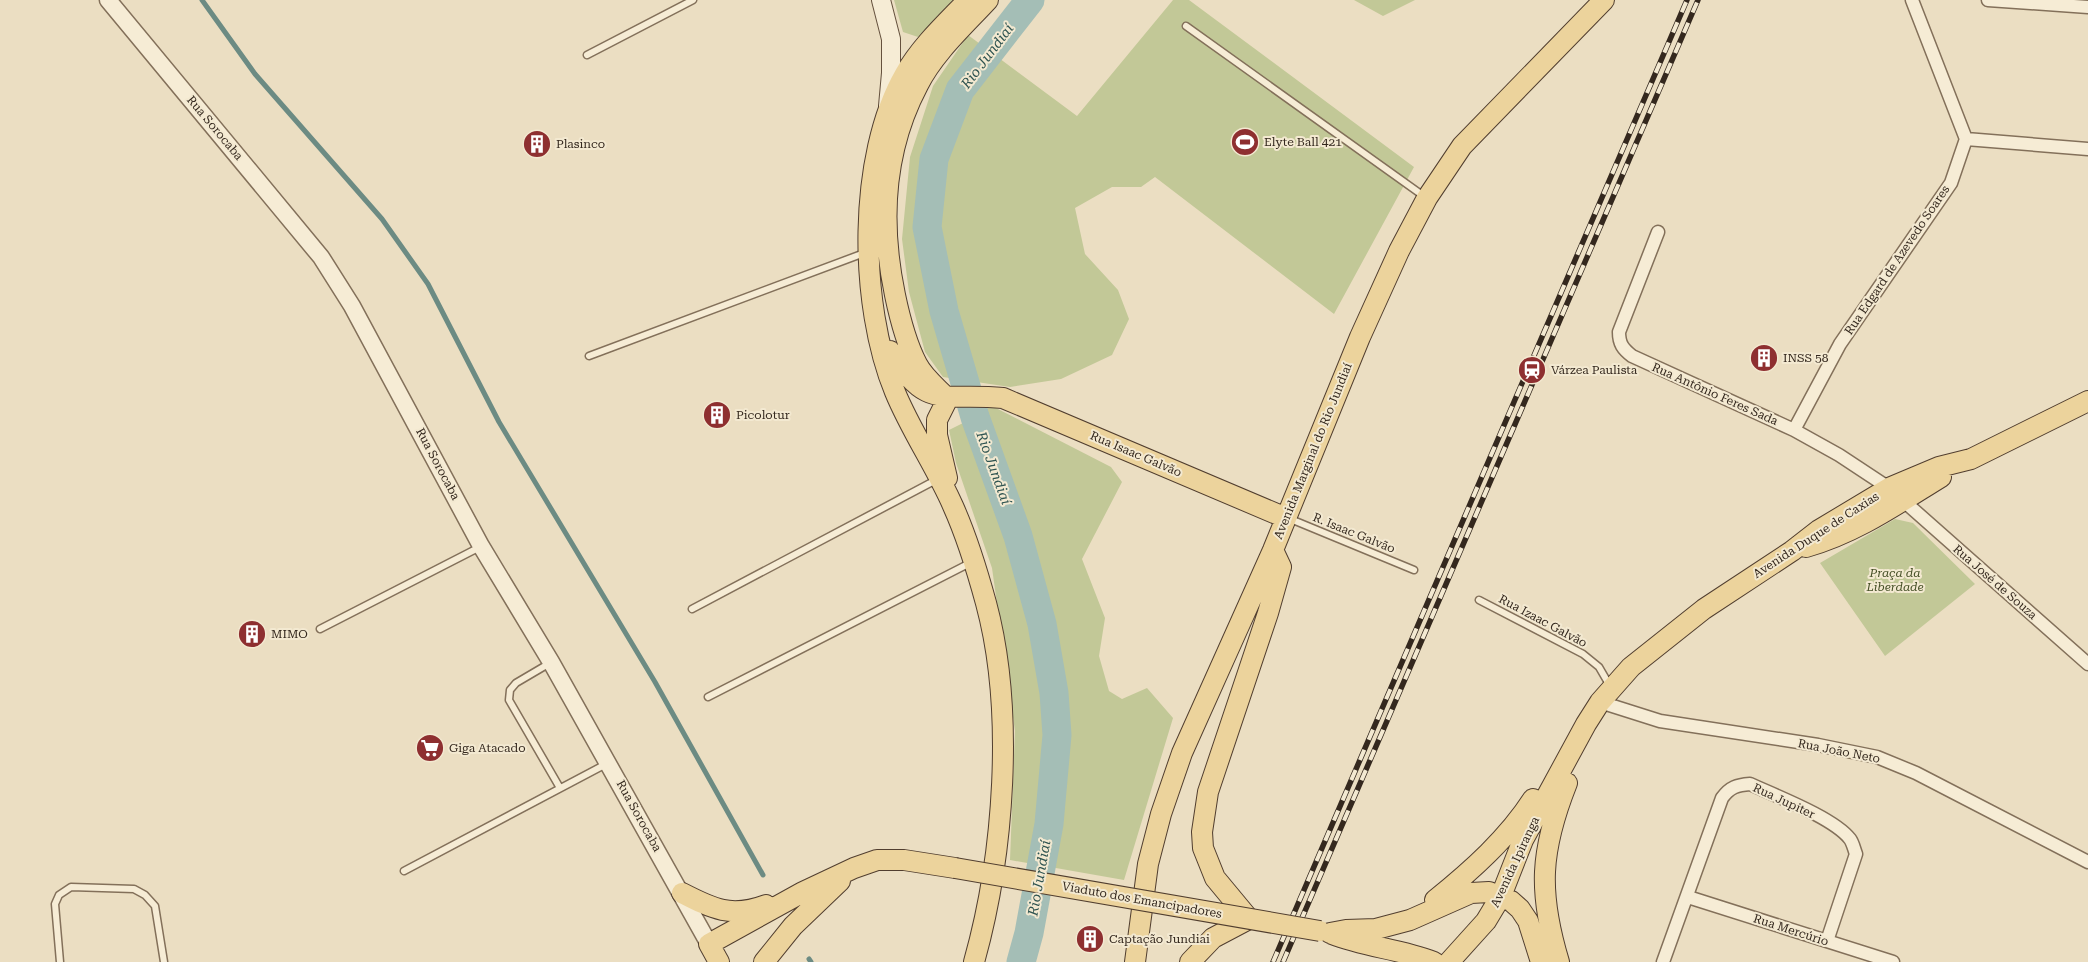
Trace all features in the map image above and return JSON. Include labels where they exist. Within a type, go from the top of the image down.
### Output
[{"type":"main road","points":[[882,0],[891,39],[891,74],[887,109],[875,154],[867,252],[875,326],[895,391],[953,506],[974,561],[987,605],[1002,720],[997,854],[986,917],[974,962]]},
{"type":"main road","points":[[887,109],[905,73],[928,42],[968,0]]},
{"type":"main road","points":[[953,506],[937,436],[937,420],[953,398],[918,366],[900,317],[886,236],[886,195],[892,151],[902,117],[919,83],[940,52],[988,0]]},
{"type":"main road","name":"Avenida Marginal do Rio Jundiaí","points":[[1135,962],[1148,864],[1161,814],[1182,753],[1273,550],[1364,328],[1399,250],[1427,198],[1462,146],[1604,0]]},
{"type":"main road","name":"Rua Isaac Galvão","points":[[875,326],[911,382],[924,391],[953,398],[984,396],[1003,398],[1286,518]]},
{"type":"main road","name":"Avenida Duque de Caxias","points":[[1606,696],[1631,667],[1656,645],[1704,609],[1792,551],[1826,542],[1861,526],[1896,494],[2088,401]]},
{"type":"main road","points":[[1190,962],[1213,938],[1249,919],[1215,878],[1203,848],[1202,832],[1208,792],[1268,613],[1281,567],[1273,550]]},
{"type":"main road","name":"Avenida Ipiranga","points":[[1449,962],[1486,921],[1501,896],[1524,840],[1584,729],[1606,696]]},
{"type":"main road","points":[[1410,920],[1459,881],[1521,818],[1571,741],[1584,729]]},
{"type":"main road","points":[[1559,962],[1551,935],[1546,906],[1544,866],[1552,820],[1583,743],[1584,729]]},
{"type":"main road","name":"Viaduto dos Emancipadores","points":[[803,892],[854,868],[877,860],[904,860],[1325,932]]},
{"type":"main road","points":[[764,962],[793,926],[854,868]]},
{"type":"main road","points":[[682,893],[712,909],[731,911],[755,909],[803,892]]},
{"type":"main road","points":[[709,944],[803,892]]},
{"type":"main road","points":[[1325,932],[1376,929],[1410,920],[1471,893],[1489,892],[1501,896],[1520,909],[1528,921],[1542,962]]},
{"type":"main road","points":[[1325,932],[1356,944],[1413,954],[1434,962]]},
{"type":"main road","points":[[1542,962],[1551,935]]},
{"type":"main road","name":"Rua Sorocaba","points":[[709,944],[719,962]]},
{"type":"street","name":"Rua Sorocaba","points":[[108,0],[321,257],[352,306],[481,546],[609,762],[709,944]]},
{"type":"street","points":[[1912,0],[1966,140],[2088,149]]},
{"type":"street","points":[[1988,0],[2088,7]]},
{"type":"street","name":"Rua Edgard de Azevedo Soares","points":[[1794,430],[1840,344],[1950,182],[1966,140]]},
{"type":"street","name":"Rua Antônio Feres Sada","points":[[1658,232],[1619,332],[1619,341],[1624,350],[1632,356],[1794,430],[1839,455],[1896,494]]},
{"type":"street","name":"Rua José de Souza","points":[[1896,494],[2088,664]]},
{"type":"street","name":"Rua João Neto","points":[[1606,696],[1660,721],[1818,745],[1878,757],[1924,776],[2088,862]]},
{"type":"street","name":"Rua Jupiter","points":[[1663,962],[1688,897],[1722,798],[1729,789],[1750,784],[1838,827],[1851,840],[1856,854],[1827,941]]},
{"type":"street","name":"Rua Mercúrio","points":[[1688,897],[1894,962]]},
{"type":"lane","points":[[587,55],[693,0]]},
{"type":"lane","points":[[1186,26],[1427,198]]},
{"type":"lane","points":[[589,356],[867,252]]},
{"type":"lane","points":[[692,609],[939,478]]},
{"type":"lane","name":"R. Isaac Galvão","points":[[1286,518],[1414,570]]},
{"type":"lane","points":[[320,629],[481,546]]},
{"type":"lane","points":[[708,696],[974,561]]},
{"type":"lane","name":"Rua Izaac Galvão","points":[[1479,600],[1583,654],[1600,667],[1606,696]]},
{"type":"lane","points":[[551,662],[516,683],[510,690],[510,700],[560,788]]},
{"type":"lane","points":[[404,871],[609,762]]},
{"type":"lane","points":[[60,962],[55,904],[59,896],[70,887],[134,889],[145,895],[155,906],[164,962]]},
{"type":"green space","points":[[894,0],[955,0],[918,37],[903,32]]},
{"type":"green space","points":[[1173,0],[1189,0],[1414,167],[1334,314],[1155,177],[1141,187],[1112,187],[1075,208],[1085,254],[1118,290],[1129,319],[1112,355],[1061,379],[1010,387],[943,377],[925,352],[909,292],[902,239],[910,157],[933,86],[968,35],[1077,116]]},
{"type":"green space","points":[[1354,0],[1415,0],[1383,16]]},
{"type":"green space","points":[[988,404],[1111,467],[1122,482],[1082,559],[1105,618],[1099,656],[1109,691],[1122,699],[1147,688],[1173,718],[1124,880],[1010,860],[1015,731],[992,568],[956,463],[949,430],[963,423]]},
{"type":"green space","name":"Praça da Liberdade","points":[[1895,519],[1913,523],[1975,584],[1885,656],[1820,563]]},
{"type":"waterway","points":[[202,0],[255,74],[382,219],[428,284],[499,422],[655,682],[763,875]]},
{"type":"waterway","name":"Rio Jundiaí","points":[[1021,962],[1029,933],[1049,824],[1057,735],[1054,693],[1042,624],[1018,536],[975,417],[944,311],[927,227],[934,159],[960,90],[1030,0]]},
{"type":"railway","points":[[1273,962],[1687,0]]},
{"type":"railway","points":[[1283,962],[1698,0]]},
{"type":"place","name":"Elyte Ball 421","points":[[1245,142]]},
{"type":"place","name":"Plasinco","points":[[537,144]]},
{"type":"place","name":"INSS 58","points":[[1764,358]]},
{"type":"place","name":"Várzea Paulista","points":[[1532,370]]},
{"type":"place","name":"Picolotur","points":[[717,415]]},
{"type":"place","name":"MIMO","points":[[252,634]]},
{"type":"place","name":"Giga Atacado","points":[[430,748]]},
{"type":"place","name":"Captação Jundiai","points":[[1090,939]]}]
